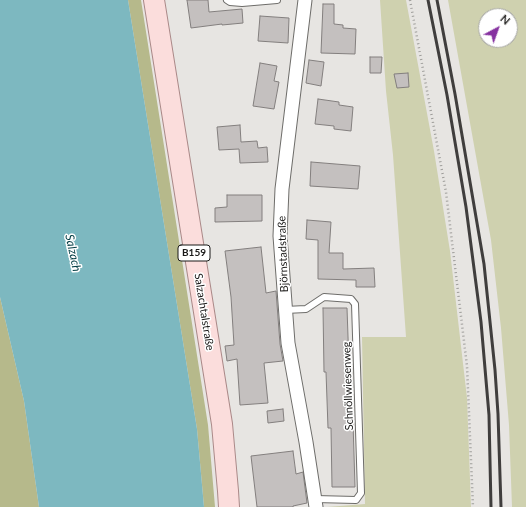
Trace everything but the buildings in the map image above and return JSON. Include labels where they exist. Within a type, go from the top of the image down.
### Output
[{"type":"main road","name":"Salzachtalstraße","points":[[154,0],[222,424],[229,507]]},
{"type":"street","name":"Björnstadstraße","points":[[305,0],[282,189],[280,236],[288,343],[316,503]]},
{"type":"lane","points":[[227,0],[230,2],[242,3],[277,0]]},
{"type":"lane","name":"Schnöllwiesenweg","points":[[285,310],[306,309],[324,297],[351,299],[355,304],[361,493],[356,500],[316,503]]},
{"type":"path","points":[[410,0],[446,192],[467,366],[473,507]]},
{"type":"green space","points":[[128,0],[141,0],[208,425],[215,507],[204,507],[197,429]]},
{"type":"green space","points":[[380,0],[406,0],[434,151],[450,251],[467,398],[471,507],[327,507],[365,504],[362,337],[406,337]]},
{"type":"green space","points":[[448,0],[526,0],[526,507],[512,507],[509,425],[501,328],[491,240]]},
{"type":"green space","points":[[0,297],[24,401],[39,507],[0,507]]},
{"type":"water","name":"Salzach","points":[[0,0],[128,0],[197,429],[204,507],[39,507],[24,401],[0,297]]},
{"type":"railway","points":[[428,0],[447,95],[466,207],[481,322],[489,415],[491,507]]},
{"type":"railway","points":[[437,0],[455,94],[484,264],[495,370],[501,507]]}]
